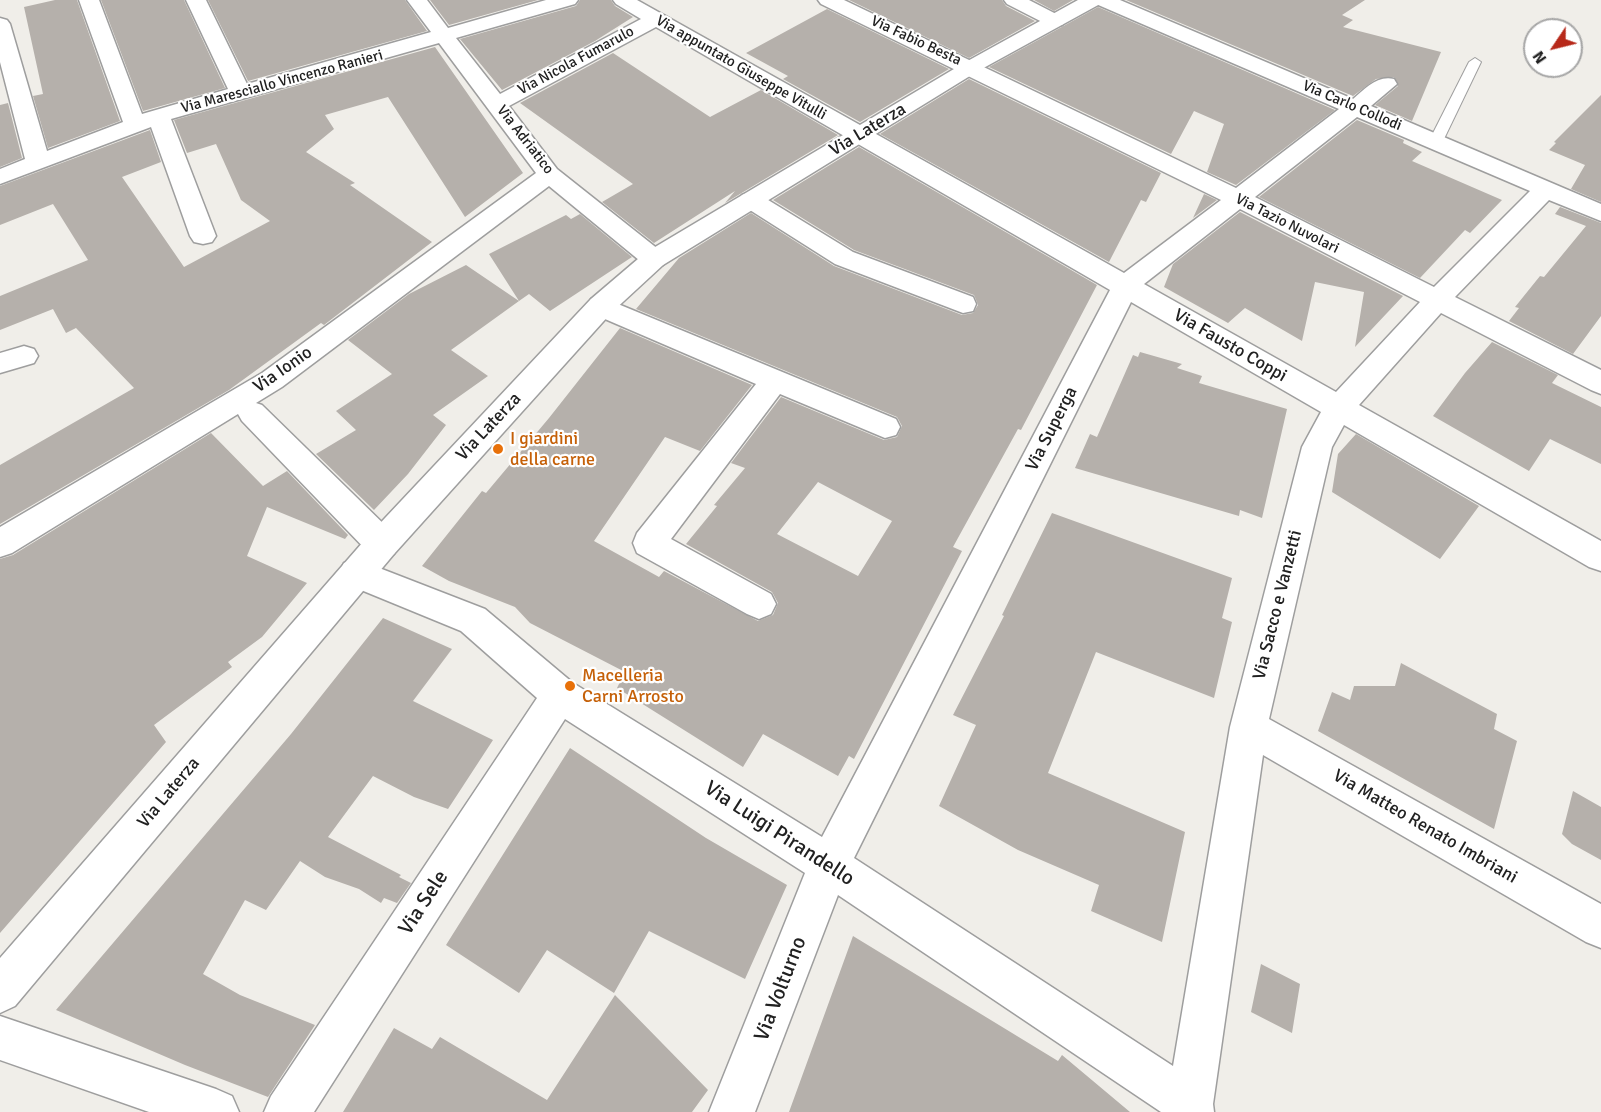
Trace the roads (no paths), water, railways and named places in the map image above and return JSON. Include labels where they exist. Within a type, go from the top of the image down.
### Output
[{"type":"street","points":[[89,0],[135,125]]},
{"type":"street","points":[[196,0],[241,93]]},
{"type":"street","name":"Via Adriatico","points":[[417,0],[549,174],[654,259]]},
{"type":"street","name":"Via Maresciallo Vincenzo Ranieri","points":[[0,177],[158,116],[568,0]]},
{"type":"street","name":"Via appuntato Giuseppe Vitulli","points":[[623,0],[859,135]]},
{"type":"street","name":"Via Fabio Besta","points":[[828,0],[971,67]]},
{"type":"street","points":[[1014,0],[1055,21]]},
{"type":"street","name":"Via Laterza","points":[[0,991],[356,573],[600,306],[654,259],[971,67],[1093,0]]},
{"type":"street","name":"Via Carlo Collodi","points":[[1103,0],[1601,213]]},
{"type":"street","name":"Via Nicola Fumarulo","points":[[497,104],[656,19]]},
{"type":"street","points":[[0,24],[38,162]]},
{"type":"street","name":"Via Tazio Nuvolari","points":[[971,67],[1237,198],[1601,383]]},
{"type":"street","name":"Via Superga","points":[[829,866],[1125,286],[1237,198],[1357,109],[1386,84]]},
{"type":"street","points":[[158,116],[202,236]]},
{"type":"street","name":"Via Fausto Coppi","points":[[859,135],[1601,557]]},
{"type":"street","name":"Via Ionio","points":[[0,543],[272,380],[549,174]]},
{"type":"street","name":"Via Sacco e Vanzetti","points":[[1191,1108],[1249,727],[1317,447],[1338,409],[1437,301],[1545,190]]},
{"type":"street","points":[[751,200],[844,258],[963,304]]},
{"type":"street","points":[[600,306],[885,427]]},
{"type":"street","points":[[759,604],[648,543],[775,380]]},
{"type":"street","points":[[252,413],[382,544]]},
{"type":"street","name":"Via Luigi Pirandello","points":[[356,573],[473,620],[560,694],[829,866],[1191,1108]]},
{"type":"street","name":"Via Sele","points":[[287,1112],[560,694]]},
{"type":"street","name":"Via Matteo Renato Imbriani","points":[[1249,727],[1601,927]]},
{"type":"street","name":"Via Volturno","points":[[732,1112],[829,866]]},
{"type":"street","points":[[0,1038],[216,1112]]},
{"type":"lane","points":[[1436,141],[1475,62]]},
{"type":"place","name":"I giardini della carne","points":[[498,449]]},
{"type":"place","name":"Macelleria Carni Arrosto","points":[[570,686]]}]
